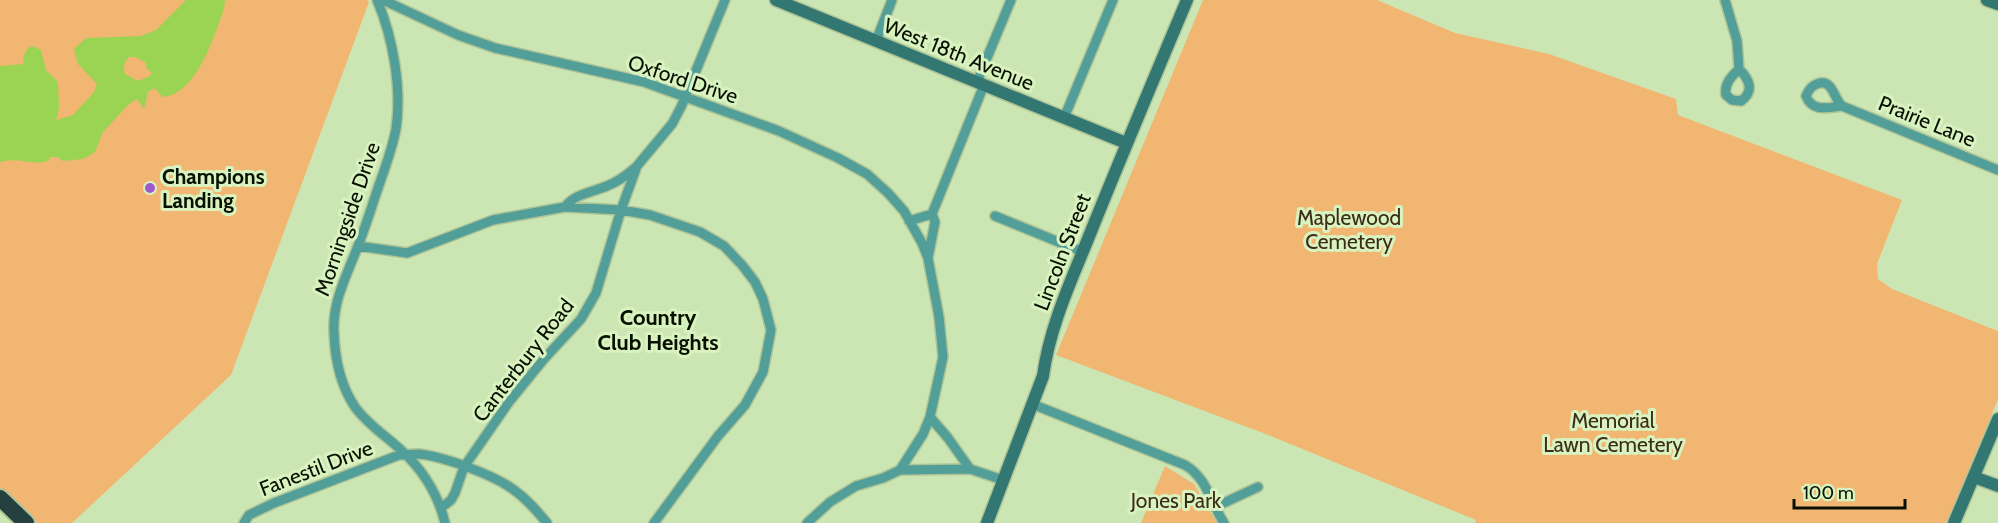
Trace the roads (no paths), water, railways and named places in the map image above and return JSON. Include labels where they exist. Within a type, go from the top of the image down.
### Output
[{"type":"highway","points":[[0,498],[26,523]]},
{"type":"street","name":"Morningside Drive","points":[[377,0],[389,33],[395,68],[396,129],[388,161],[358,246],[342,282],[335,309],[334,332],[339,376],[355,408],[420,470],[441,508],[445,523]]},
{"type":"street","name":"Oxford Drive","points":[[383,0],[441,28],[495,48],[644,82],[687,97],[779,131],[848,163],[867,174],[904,211],[928,258]]},
{"type":"street","name":"Canterbury Road","points":[[441,508],[448,504],[455,493],[464,467],[509,402],[581,319],[596,293],[637,166],[672,124],[687,97],[725,0]]},
{"type":"street","name":"West 18th Avenue","points":[[776,0],[1126,143]]},
{"type":"street","points":[[876,41],[892,0]]},
{"type":"street","points":[[900,470],[923,434],[930,417],[943,357],[939,317],[928,258],[935,222],[932,214],[1011,0]]},
{"type":"street","points":[[1064,118],[1113,0]]},
{"type":"street","name":"Lincoln Street","points":[[987,523],[1043,376],[1046,354],[1056,320],[1126,143],[1187,0]]},
{"type":"street","points":[[1725,0],[1737,41],[1739,69]]},
{"type":"street","points":[[1987,0],[1998,4]]},
{"type":"street","name":"Prairie Lane","points":[[1842,106],[1998,170]]},
{"type":"street","points":[[565,207],[576,197],[610,185],[637,166]]},
{"type":"street","points":[[358,246],[407,253],[493,220],[565,207],[621,210],[650,216],[700,232],[724,246],[755,282],[763,299],[771,330],[763,372],[745,405],[718,436],[654,523]]},
{"type":"street","points":[[909,220],[932,214]]},
{"type":"street","points":[[995,216],[1083,252]]},
{"type":"street","points":[[1032,404],[1185,465],[1195,472],[1224,523]]},
{"type":"street","points":[[930,417],[970,469]]},
{"type":"street","points":[[1954,523],[1998,419]]},
{"type":"street","name":"Fanestil Drive","points":[[244,523],[249,515],[274,503],[399,455],[406,455]]},
{"type":"street","points":[[406,455],[435,457],[513,489],[528,501],[548,523]]},
{"type":"street","points":[[807,523],[830,502],[856,486],[900,470],[970,469],[1003,480]]},
{"type":"street","points":[[1974,477],[1998,486]]},
{"type":"street","points":[[1215,507],[1258,487]]},
{"type":"place","name":"Champions Landing","points":[[150,188]]},
{"type":"district","name":"Country Club Heights","points":[[658,330]]},
{"type":"park label","name":"Maplewood Cemetery","points":[[1349,229]]},
{"type":"park label","name":"Memorial Lawn Cemetery","points":[[1613,432]]},
{"type":"park label","name":"Jones Park","points":[[1176,500]]}]
